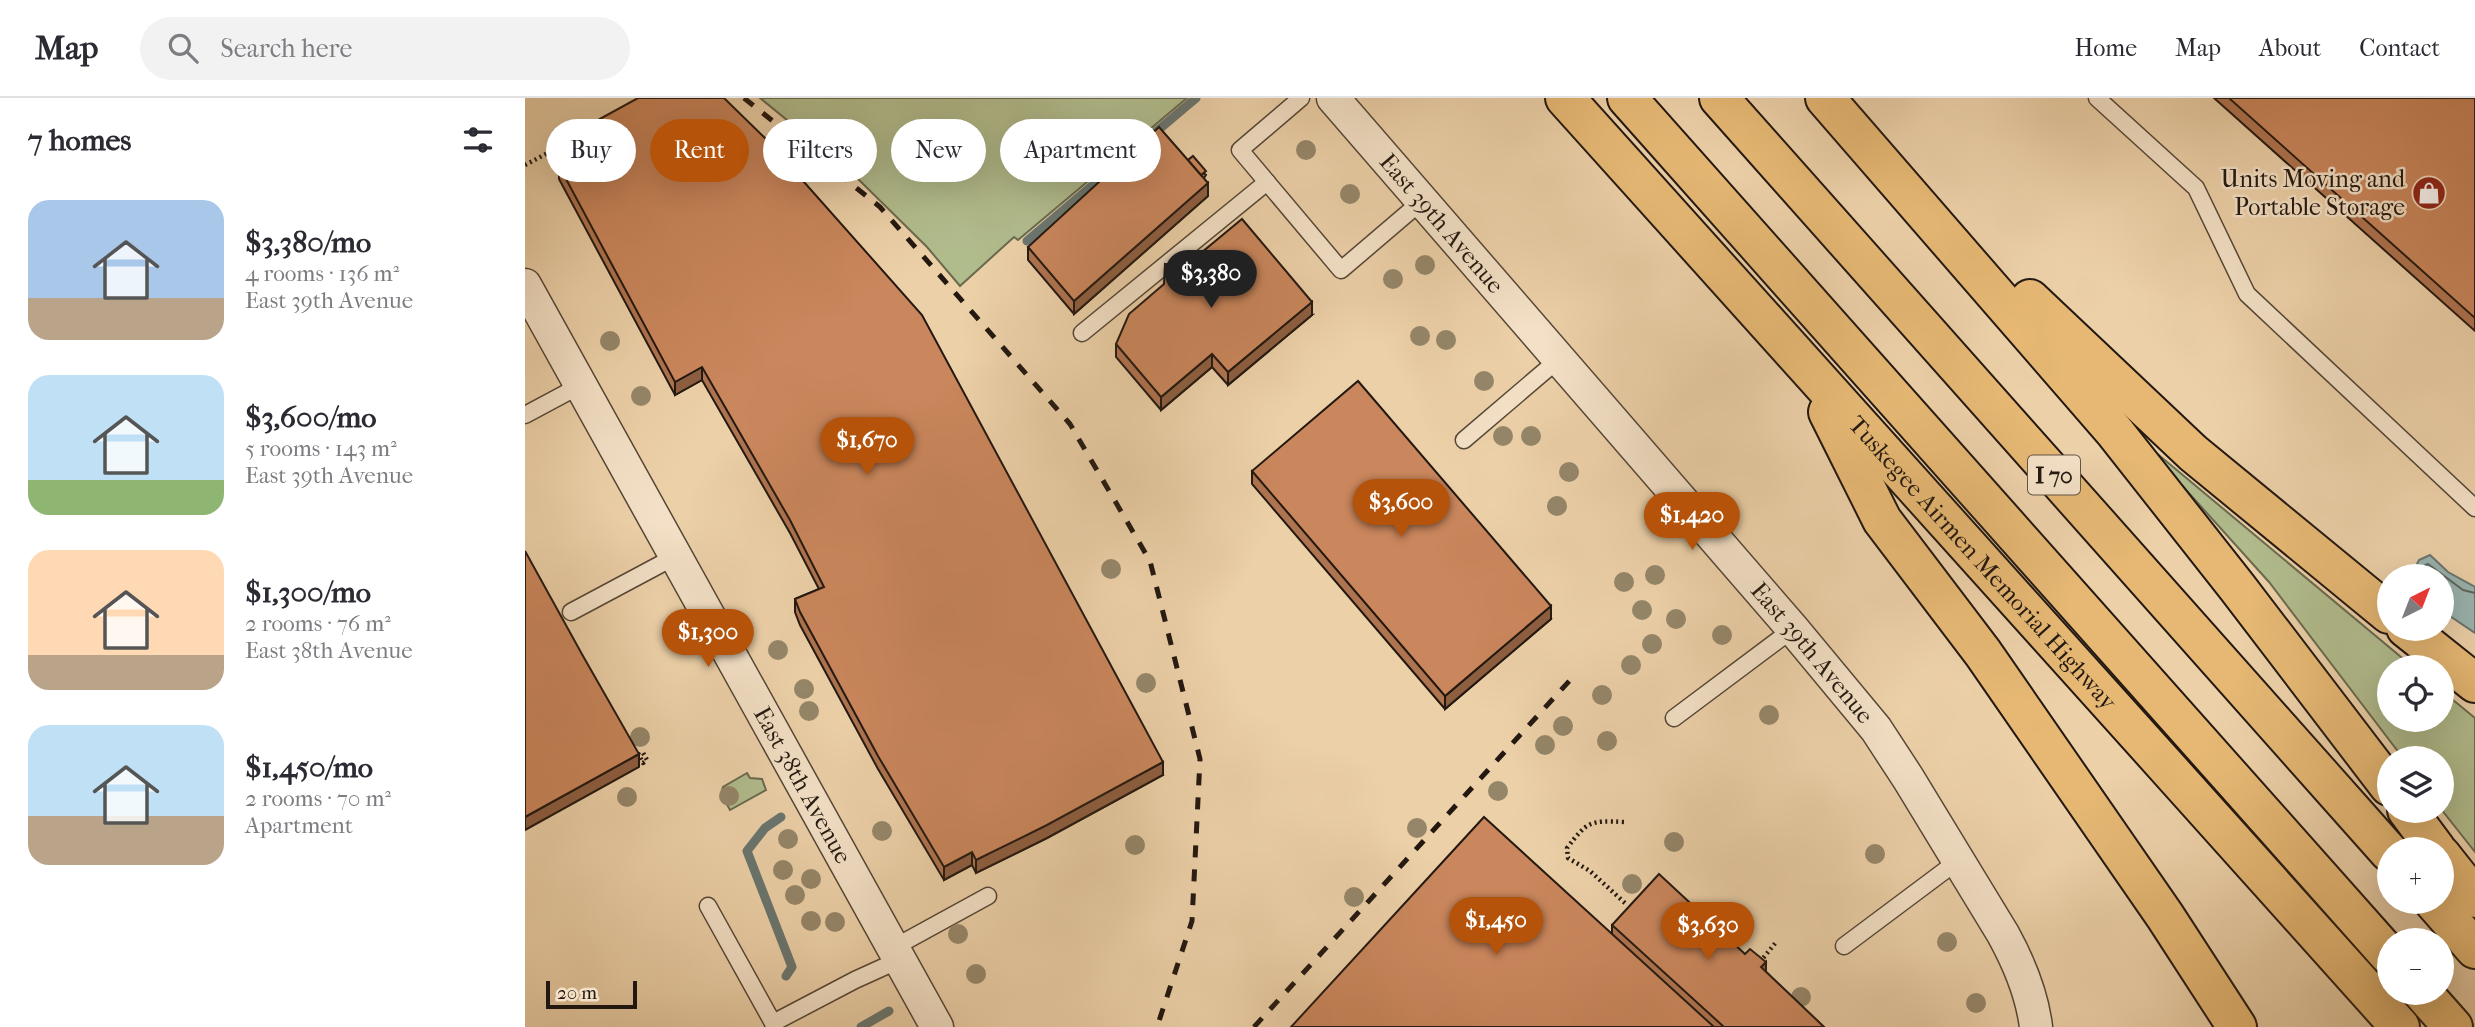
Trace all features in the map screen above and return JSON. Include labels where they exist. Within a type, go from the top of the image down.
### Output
[{"type":"highway","name":"Tuskegee Airmen Memorial Highway","points":[[1565,98],[1808,372],[2075,664],[2400,1027]]},
{"type":"highway","points":[[1627,98],[2377,942]]},
{"type":"highway","name":"I 70","points":[[1719,98],[2377,838]]},
{"type":"highway","points":[[1827,98],[2130,396],[2250,501],[2377,604]]},
{"type":"highway","points":[[1827,98],[2114,431],[2377,770]]},
{"type":"highway","points":[[1808,372],[1882,520],[1983,653],[2165,916],[2237,1027]]},
{"type":"highway","points":[[2422,641],[2475,683]]},
{"type":"highway","points":[[2454,871],[2475,898]]},
{"type":"highway","points":[[2444,914],[2475,949]]},
{"type":"highway","points":[[2434,1005],[2453,1027]]},
{"type":"street","name":"East 39th Avenue","points":[[1333,98],[1793,629],[1876,729],[2013,952],[2032,1003],[2036,1027]]},
{"type":"street","name":"East 38th Avenue","points":[[528,298],[581,385],[937,1027]]},
{"type":"lane","points":[[1301,98],[1240,150],[1341,270],[1423,201]]},
{"type":"lane","points":[[2097,98],[2196,188],[2247,294],[2475,508]]},
{"type":"lane","points":[[1082,333],[1267,182]]},
{"type":"lane","points":[[1464,440],[1559,359]]},
{"type":"lane","points":[[525,415],[581,385]]},
{"type":"lane","points":[[571,612],[676,556]]},
{"type":"lane","points":[[1674,718],[1793,629]]},
{"type":"lane","points":[[1844,946],[1958,860]]},
{"type":"lane","points":[[708,906],[774,1025],[855,980],[988,896]]},
{"type":"path","points":[[525,165],[546,154]]},
{"type":"path","points":[[635,747],[643,763],[647,760],[643,753]]},
{"type":"path","points":[[1624,822],[1601,820],[1583,826],[1567,849],[1568,858],[1590,870],[1626,904]]},
{"type":"path","points":[[1758,972],[1758,964],[1777,941]]},
{"type":"green space","points":[[760,98],[1187,98],[1161,120],[1000,119],[1000,182],[1087,182],[1018,240],[1014,237],[960,286],[927,247],[861,182],[877,182],[877,119],[786,119]]},
{"type":"green space","points":[[2142,441],[2377,637],[2377,641],[2382,641],[2399,655],[2377,655],[2377,724],[2269,582]]},
{"type":"green space","points":[[2454,701],[2475,718],[2475,852],[2452,823],[2454,746],[2394,746],[2383,732],[2454,732]]},
{"type":"green space","points":[[747,773],[750,778],[762,779],[766,790],[730,810],[721,794],[723,787]]},
{"type":"water","points":[[2430,555],[2440,564],[2417,564],[2419,560]]},
{"type":"water","points":[[2454,575],[2475,587],[2475,633],[2454,619]]},
{"type":"building","points":[[638,98],[724,98],[746,119],[650,119],[650,182],[749,182],[749,122],[763,136],[763,182],[804,182],[922,315],[1163,762],[976,860],[972,852],[944,867],[878,756],[800,612],[795,599],[824,587],[790,520],[702,367],[675,382],[568,182],[636,182],[636,119],[600,119]]},
{"type":"building","points":[[2229,98],[2475,98],[2475,318]]},
{"type":"building","points":[[1161,129],[1208,183],[1074,301],[1028,247],[1099,182],[1161,182]]},
{"type":"building","points":[[1193,156],[1206,171],[1201,175],[1188,160]]},
{"type":"building","points":[[1242,219],[1312,302],[1228,372],[1212,354],[1161,397],[1116,344],[1129,314],[1164,284],[1165,264],[1184,267]]},
{"type":"building","points":[[1358,381],[1551,606],[1445,696],[1252,471]]},
{"type":"building","points":[[525,551],[639,754],[525,817]]},
{"type":"building","points":[[1484,817],[1714,1027],[1291,1027]]},
{"type":"building","points":[[1659,874],[1745,954],[1750,949],[1766,962],[1761,967],[1824,1027],[1724,1027],[1612,925]]},
{"type":"waterway","points":[[1161,128],[1196,98]]},
{"type":"waterway","points":[[1027,241],[1097,182]]},
{"type":"waterway","points":[[781,817],[765,828],[747,851],[792,967],[786,976]]},
{"type":"waterway","points":[[861,1027],[889,1011]]},
{"type":"railway","points":[[744,98],[880,207],[1070,424],[1150,561],[1200,759],[1192,921],[1157,1027]]},
{"type":"railway","points":[[1254,1027],[1572,678]]},
{"type":"place","name":"Units Moving and Portable Storage","points":[[2429,193]]}]
